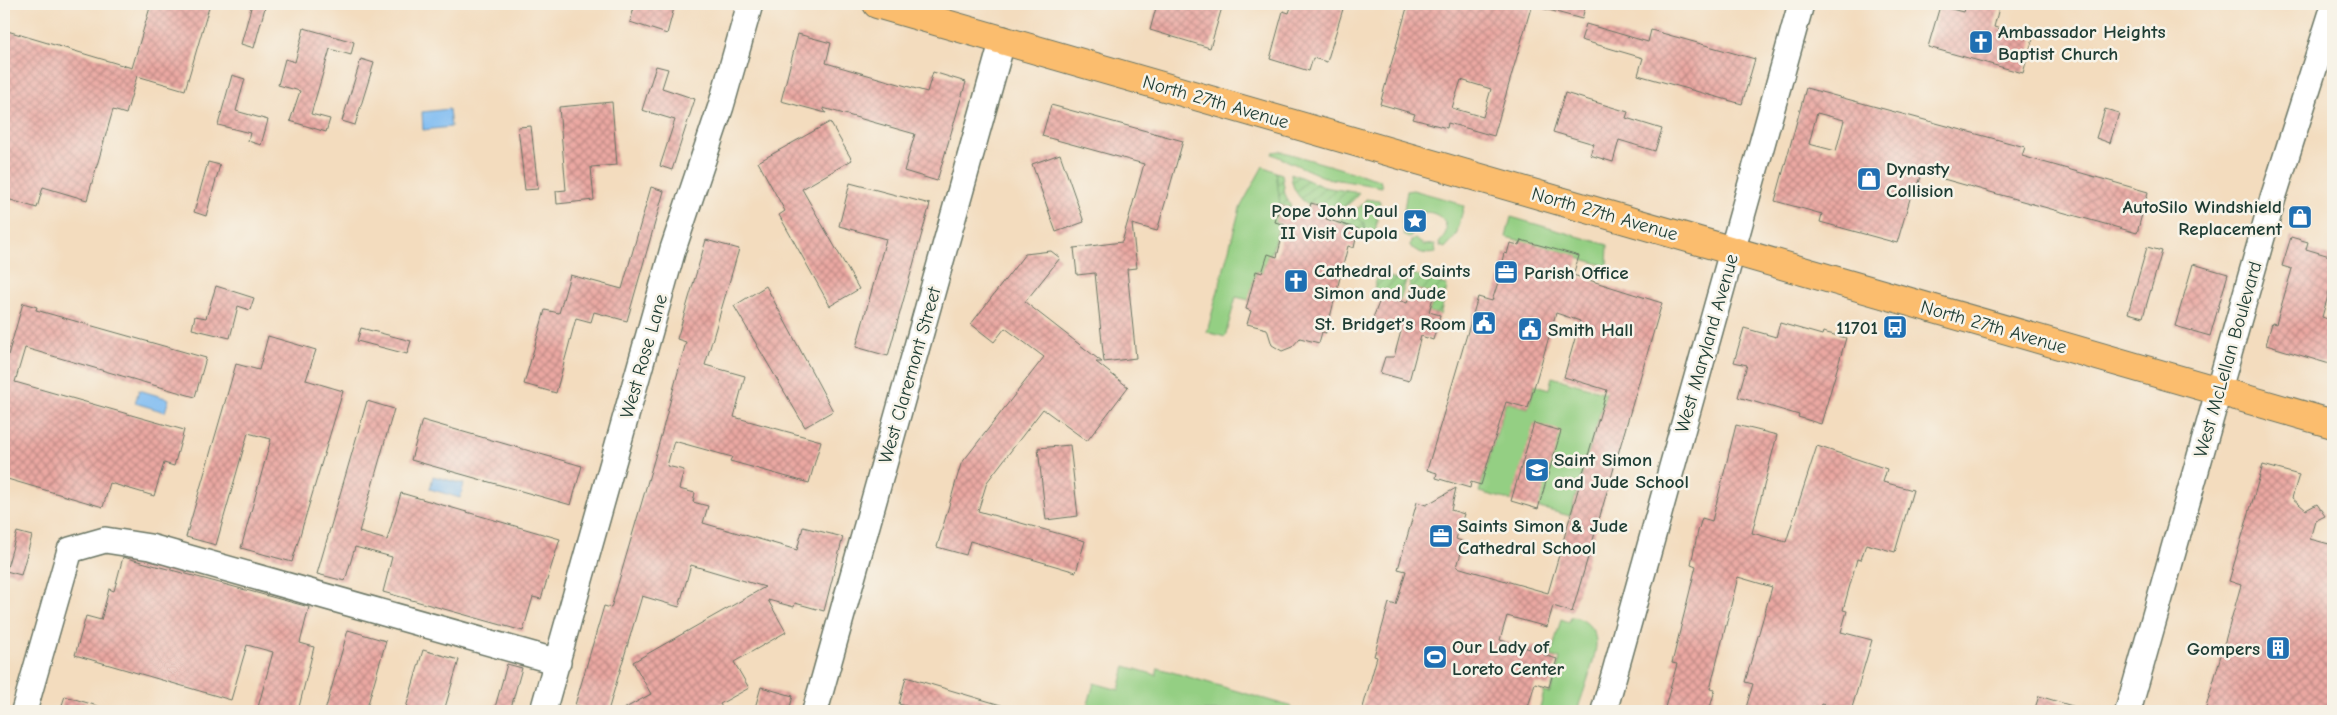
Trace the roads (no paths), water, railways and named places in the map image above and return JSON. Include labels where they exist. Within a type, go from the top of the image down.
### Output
[{"type":"main road","name":"North 27th Avenue","points":[[877,4],[1732,249],[2333,424]]},
{"type":"street","name":"West Rose Lane","points":[[544,711],[673,249],[721,106],[750,4]]},
{"type":"street","name":"West Maryland Avenue","points":[[1604,711],[1801,4]]},
{"type":"street","name":"West McLellan Boulevard","points":[[2128,711],[2273,198],[2333,9]]},
{"type":"street","name":"West Claremont Street","points":[[815,711],[1003,39]]},
{"type":"street","points":[[24,711],[70,550],[105,540],[150,547],[558,662]]},
{"type":"water","points":[[449,109],[451,127],[423,130],[422,112]]},
{"type":"water","points":[[139,390],[169,399],[165,412],[135,403]]},
{"type":"water","points":[[433,476],[464,484],[460,498],[430,489]]},
{"type":"place","name":"Ambassador Heights Baptist Church","points":[[1981,42]]},
{"type":"place","name":"Dynasty Collision","points":[[1869,179]]},
{"type":"place","name":"AutoSilo Windshield Replacement","points":[[2300,217]]},
{"type":"place","name":"Pope John Paul II Visit Cupola","points":[[1415,221]]},
{"type":"place","name":"Parish Office","points":[[1506,272]]},
{"type":"place","name":"Cathedral of Saints Simon and Jude","points":[[1296,281]]},
{"type":"place","name":"St. Bridget’s Room","points":[[1484,323]]},
{"type":"place","name":"11701","points":[[1895,327]]},
{"type":"place","name":"Smith Hall","points":[[1530,329]]},
{"type":"place","name":"Saint Simon and Jude School","points":[[1537,470]]},
{"type":"place","name":"Saints Simon & Jude Cathedral School","points":[[1441,536]]},
{"type":"place","name":"Gompers","points":[[2278,648]]},
{"type":"place","name":"Our Lady of Loreto Center","points":[[1435,657]]}]
